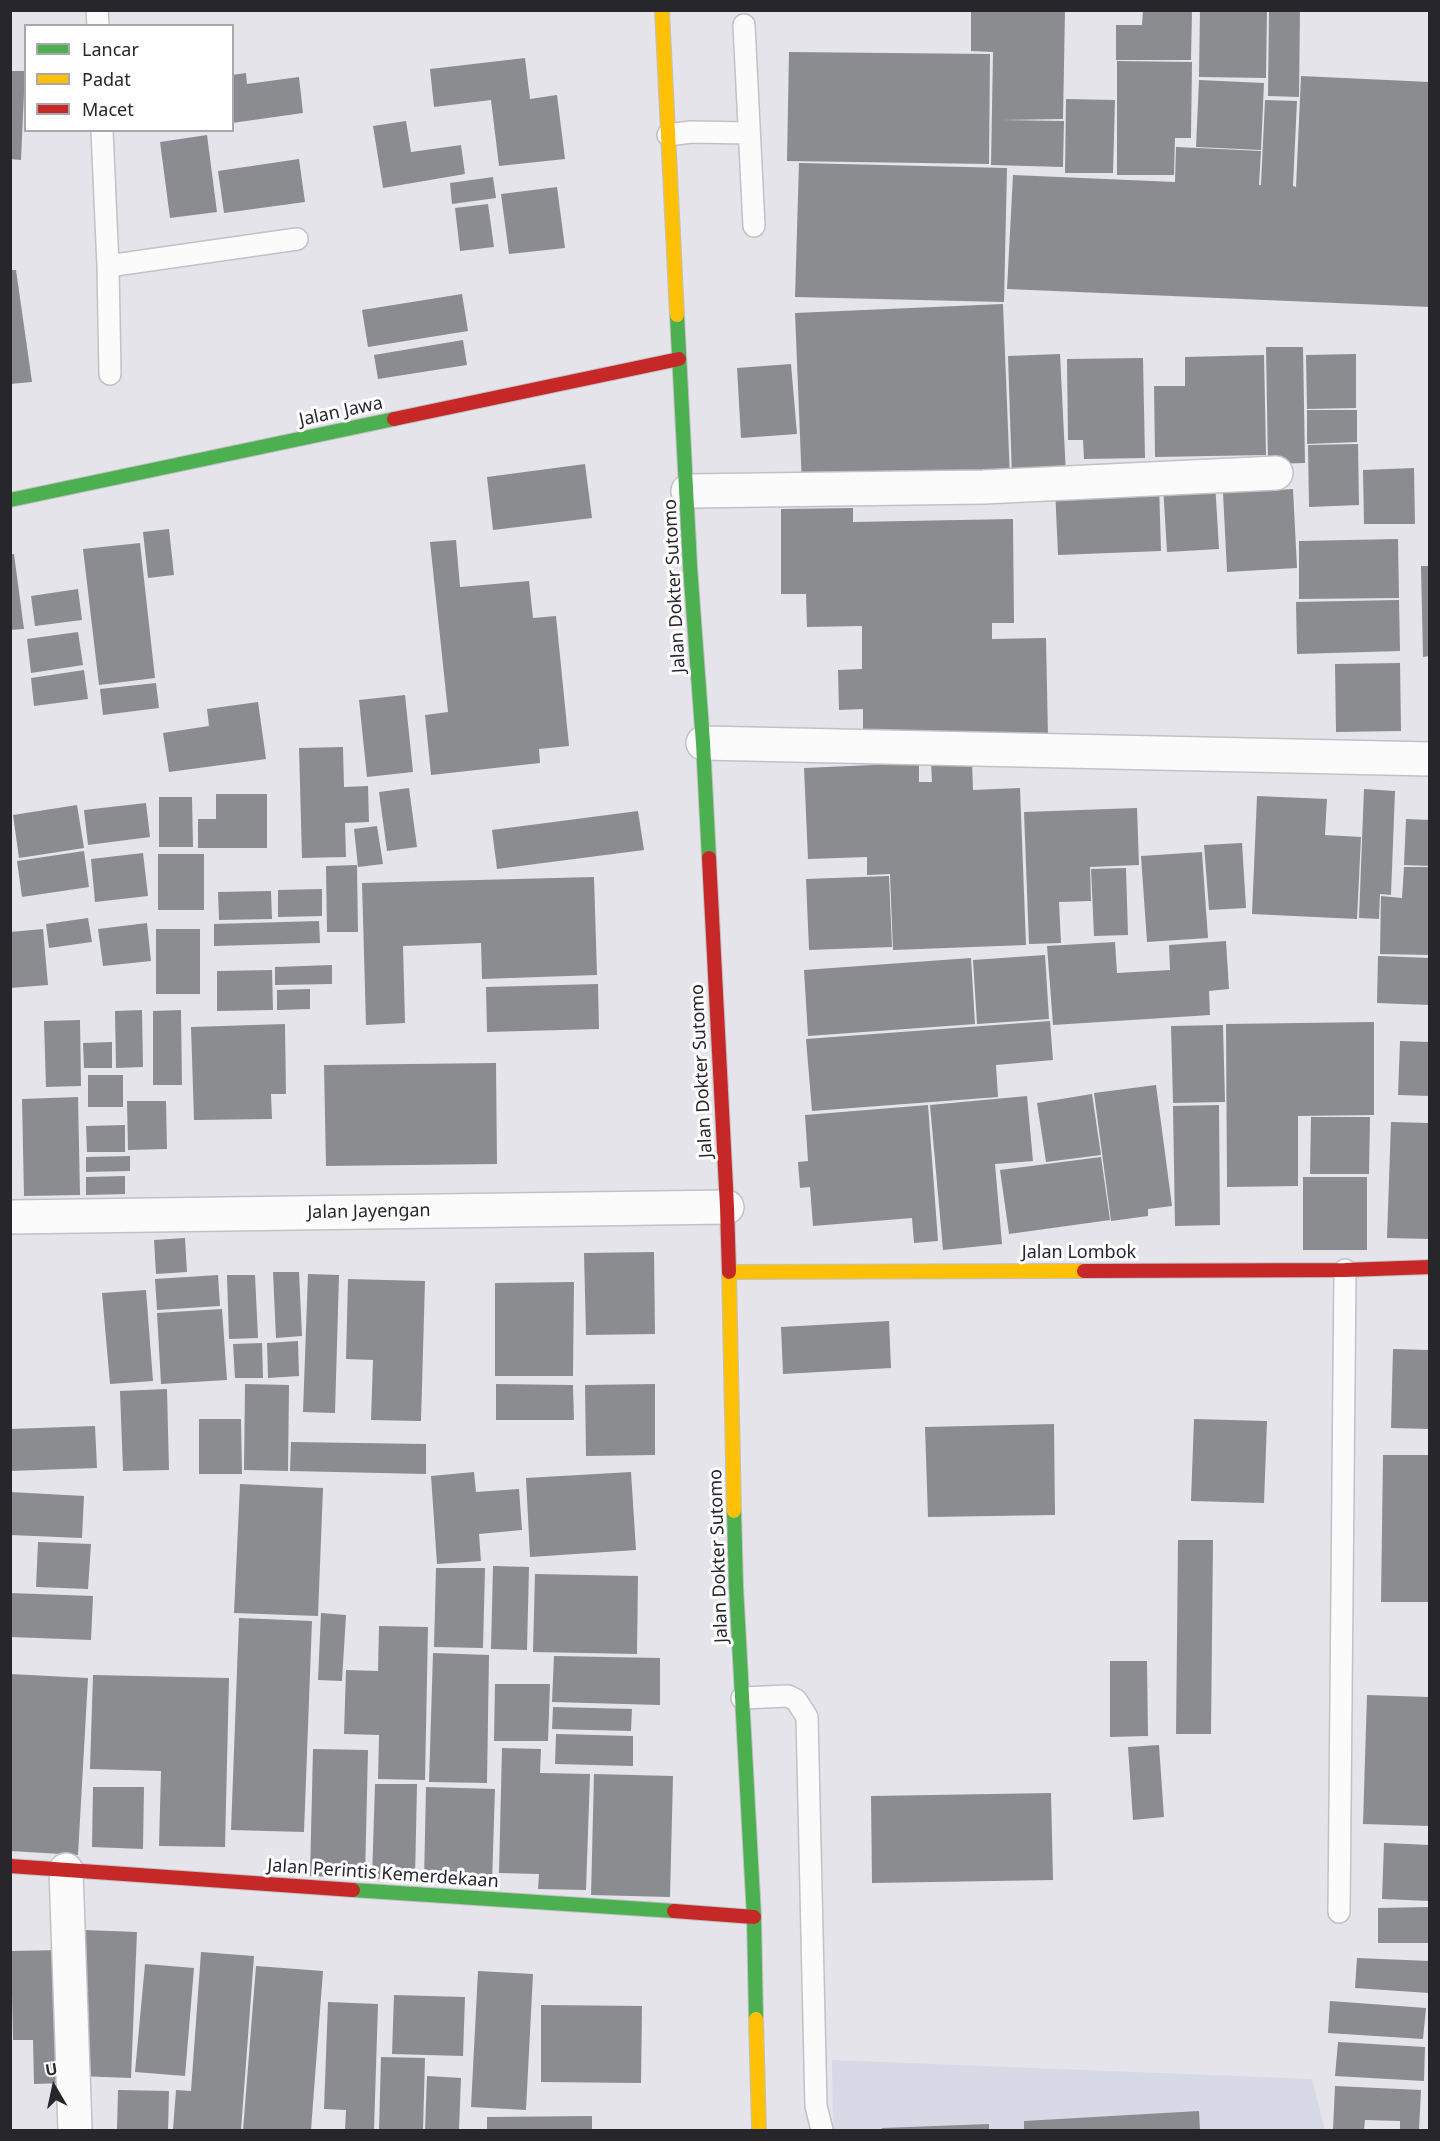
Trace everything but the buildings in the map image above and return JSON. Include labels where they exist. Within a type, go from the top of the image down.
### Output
[{"type":"main road","name":"Jalan Dokter Sutomo","points":[[662,10],[690,566],[703,743],[727,1207],[736,1586],[754,1917],[759,2130]]},
{"type":"main road","name":"Jalan Jawa","points":[[10,500],[679,359]]},
{"type":"main road","name":"Jalan Lombok","points":[[729,1272],[1345,1270],[1430,1266]]},
{"type":"main road","name":"Jalan Perintis Kemerdekaan","points":[[10,1866],[754,1917]]},
{"type":"street","points":[[688,491],[983,487],[1276,473]]},
{"type":"street","points":[[703,743],[1430,759]]},
{"type":"street","name":"Jalan Jayengan","points":[[10,1217],[727,1207]]},
{"type":"street","points":[[66,1870],[75,2130]]},
{"type":"lane","points":[[744,25],[754,226]]},
{"type":"lane","points":[[102,132],[110,374]]},
{"type":"lane","points":[[668,135],[691,132],[749,133]]},
{"type":"lane","points":[[108,266],[297,239]]},
{"type":"lane","points":[[1339,1912],[1345,1270]]},
{"type":"lane","points":[[742,1698],[788,1695],[796,1700],[807,1717],[816,2106],[822,2130]]},
{"type":"shaded area","points":[[832,2060],[1312,2079],[1325,2130],[833,2130]]},
{"type":"traffic: fast","points":[[677,315],[709,858]]},
{"type":"traffic: fast","points":[[10,500],[394,419]]},
{"type":"traffic: fast","points":[[734,1511],[754,1917],[756,2019]]},
{"type":"traffic: fast","points":[[353,1890],[674,1911]]},
{"type":"traffic: slow","points":[[662,10],[677,315]]},
{"type":"traffic: slow","points":[[729,1272],[1084,1271]]},
{"type":"traffic: slow","points":[[729,1272],[734,1511]]},
{"type":"traffic: slow","points":[[756,2019],[759,2130]]},
{"type":"traffic: jam","points":[[394,419],[679,359]]},
{"type":"traffic: jam","points":[[709,858],[729,1272]]},
{"type":"traffic: jam","points":[[1084,1271],[1345,1270],[1430,1267]]},
{"type":"traffic: jam","points":[[10,1866],[353,1890]]},
{"type":"traffic: jam","points":[[674,1911],[754,1917]]}]
